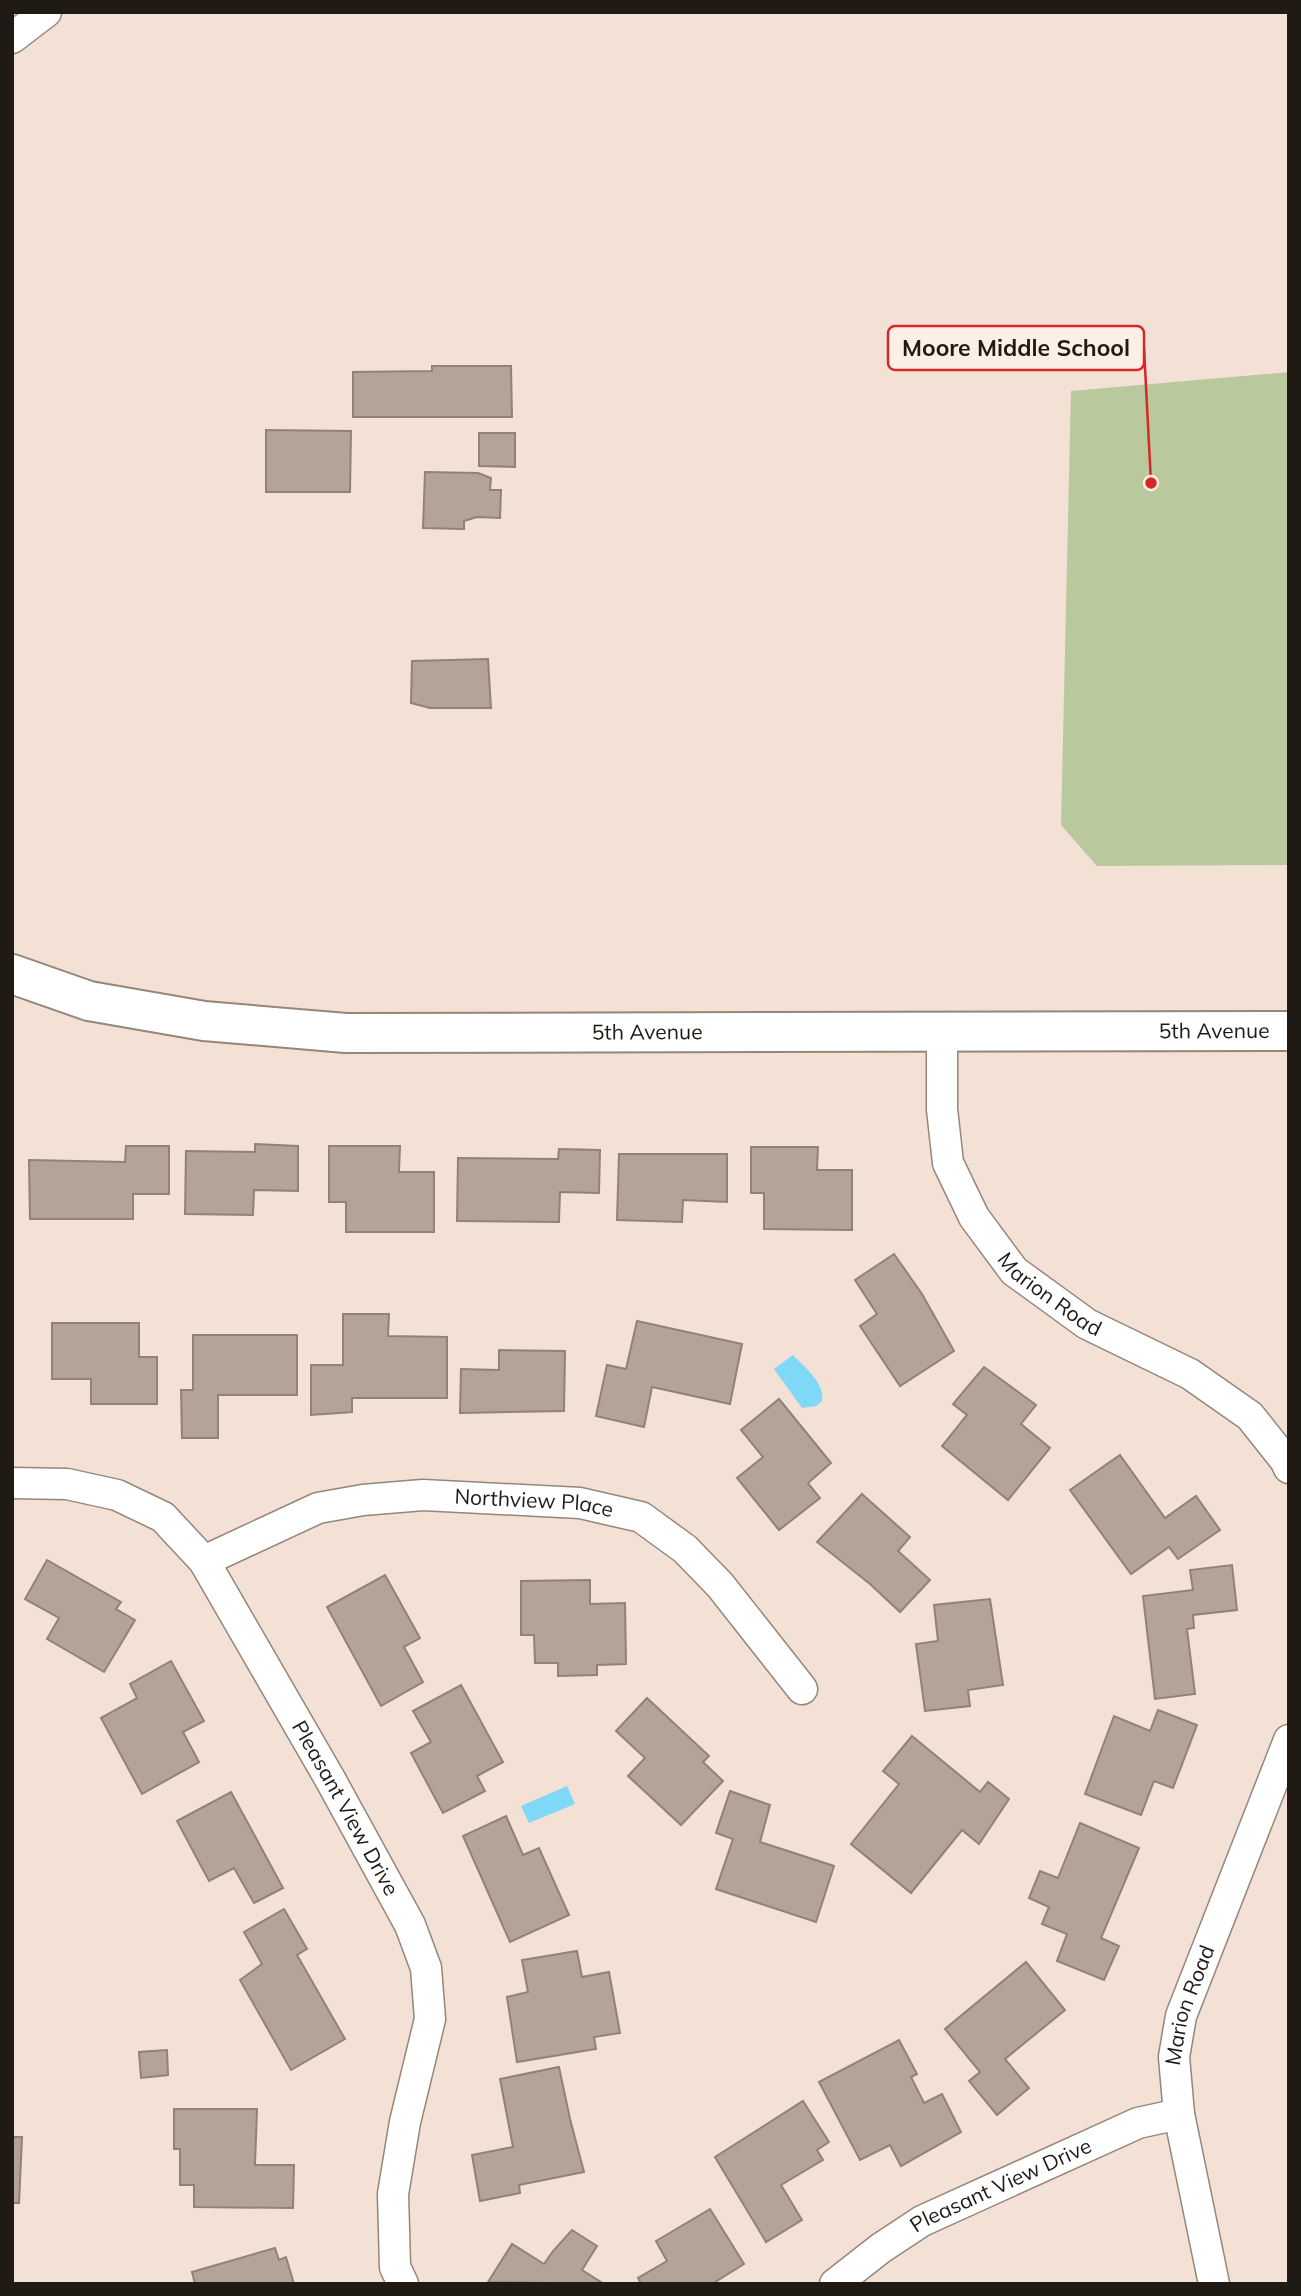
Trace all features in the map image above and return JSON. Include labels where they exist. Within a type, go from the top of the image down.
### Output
[{"type":"main road","name":"5th Avenue","points":[[12,974],[102,1003],[204,1021],[346,1033],[1289,1031]]},
{"type":"street","points":[[12,38],[46,12]]},
{"type":"street","name":"Marion Road","points":[[942,1032],[942,1109],[948,1163],[974,1217],[1014,1271],[1087,1324],[1191,1374],[1250,1416],[1289,1468]]},
{"type":"street","name":"Pleasant View Drive","points":[[12,1483],[67,1485],[117,1494],[163,1517],[204,1561],[330,1779],[410,1925],[426,1968],[430,2019],[405,2122],[393,2194],[395,2267],[403,2284]]},
{"type":"street","name":"Northview Place","points":[[204,1561],[318,1508],[363,1500],[423,1494],[580,1503],[641,1517],[685,1549],[720,1585],[802,1689]]},
{"type":"street","name":"Marion Road","points":[[1214,2284],[1180,2114],[1174,2056],[1181,2015],[1289,1740]]},
{"type":"street","name":"Pleasant View Drive","points":[[835,2284],[881,2248],[922,2221],[1138,2123],[1180,2114]]},
{"type":"green space","points":[[1289,372],[1289,865],[1097,866],[1061,825],[1071,391]]},
{"type":"water","points":[[793,1355],[821,1388],[822,1401],[816,1406],[802,1408],[774,1369]]},
{"type":"water","points":[[567,1786],[575,1804],[529,1823],[521,1806]]},
{"type":"building","points":[[432,366],[511,366],[512,417],[353,417],[353,372],[432,371]]},
{"type":"building","points":[[266,430],[351,431],[350,492],[266,492]]},
{"type":"building","points":[[479,433],[515,433],[515,467],[479,466]]},
{"type":"building","points":[[425,472],[478,473],[491,478],[490,490],[501,490],[500,518],[477,517],[464,521],[464,529],[423,528]]},
{"type":"building","points":[[488,659],[491,708],[430,708],[411,703],[412,661]]},
{"type":"building","points":[[255,1144],[298,1146],[298,1191],[254,1190],[253,1215],[185,1214],[186,1151],[255,1152]]},
{"type":"building","points":[[126,1146],[169,1146],[169,1194],[133,1194],[133,1219],[30,1219],[29,1160],[125,1162]]},
{"type":"building","points":[[329,1146],[400,1146],[399,1172],[434,1172],[434,1232],[346,1232],[346,1202],[329,1202]]},
{"type":"building","points":[[751,1147],[818,1147],[817,1170],[852,1170],[852,1230],[764,1229],[764,1193],[751,1193]]},
{"type":"building","points":[[559,1149],[600,1150],[599,1193],[560,1192],[559,1222],[457,1221],[458,1158],[558,1159]]},
{"type":"building","points":[[619,1154],[727,1154],[727,1202],[683,1200],[682,1222],[617,1220]]},
{"type":"building","points":[[894,1254],[922,1294],[954,1351],[900,1386],[860,1326],[877,1314],[855,1280]]},
{"type":"building","points":[[343,1314],[389,1314],[388,1336],[447,1337],[447,1398],[352,1398],[352,1412],[311,1415],[311,1365],[343,1365]]},
{"type":"building","points":[[637,1321],[742,1344],[730,1404],[652,1387],[644,1427],[596,1416],[607,1365],[626,1369]]},
{"type":"building","points":[[52,1323],[139,1323],[139,1357],[157,1357],[157,1404],[91,1404],[91,1379],[52,1379]]},
{"type":"building","points":[[193,1335],[297,1335],[297,1395],[218,1395],[218,1438],[182,1438],[181,1390],[193,1390]]},
{"type":"building","points":[[499,1350],[565,1351],[564,1411],[460,1413],[461,1369],[499,1370]]},
{"type":"building","points":[[984,1367],[1036,1405],[1021,1424],[1050,1448],[1008,1500],[942,1446],[967,1415],[953,1404]]},
{"type":"building","points":[[779,1399],[831,1463],[808,1483],[820,1498],[779,1530],[737,1478],[763,1457],[741,1430]]},
{"type":"building","points":[[1120,1455],[1165,1518],[1196,1496],[1220,1530],[1178,1559],[1169,1547],[1131,1574],[1070,1490]]},
{"type":"building","points":[[862,1494],[910,1537],[898,1551],[930,1580],[900,1612],[817,1542]]},
{"type":"building","points":[[47,1560],[121,1602],[116,1609],[135,1620],[104,1672],[47,1639],[59,1618],[25,1599]]},
{"type":"building","points":[[1232,1565],[1237,1610],[1193,1615],[1194,1628],[1187,1629],[1195,1694],[1155,1699],[1143,1596],[1193,1590],[1190,1570]]},
{"type":"building","points":[[385,1575],[420,1638],[404,1647],[423,1682],[381,1706],[327,1607]]},
{"type":"building","points":[[590,1580],[590,1604],[625,1603],[626,1664],[597,1665],[597,1675],[558,1676],[558,1663],[535,1663],[534,1635],[521,1635],[521,1581]]},
{"type":"building","points":[[990,1599],[1003,1685],[968,1690],[970,1706],[925,1711],[916,1644],[938,1641],[934,1605]]},
{"type":"building","points":[[171,1661],[204,1721],[183,1732],[199,1762],[142,1794],[101,1718],[137,1698],[130,1684]]},
{"type":"building","points":[[461,1685],[503,1762],[477,1776],[485,1791],[443,1813],[411,1753],[431,1742],[413,1711]]},
{"type":"building","points":[[647,1698],[709,1756],[703,1762],[723,1781],[681,1825],[628,1776],[645,1758],[616,1731]]},
{"type":"building","points":[[1158,1710],[1197,1725],[1173,1788],[1154,1781],[1141,1815],[1085,1794],[1114,1716],[1150,1731]]},
{"type":"building","points":[[912,1736],[980,1792],[988,1782],[1009,1799],[979,1844],[962,1830],[911,1893],[851,1844],[899,1784],[883,1771]]},
{"type":"building","points":[[730,1791],[770,1805],[760,1842],[834,1866],[816,1922],[716,1889],[733,1839],[716,1833]]},
{"type":"building","points":[[231,1792],[283,1888],[254,1903],[234,1868],[209,1881],[177,1821]]},
{"type":"building","points":[[506,1816],[523,1855],[539,1848],[569,1915],[510,1942],[463,1836]]},
{"type":"building","points":[[1080,1823],[1139,1848],[1101,1938],[1119,1946],[1104,1980],[1057,1961],[1067,1934],[1042,1924],[1049,1907],[1029,1898],[1040,1871],[1058,1878]]},
{"type":"building","points":[[284,1909],[307,1949],[297,1955],[345,2039],[291,2070],[240,1980],[262,1964],[244,1932]]},
{"type":"building","points":[[577,1951],[582,1977],[609,1972],[620,2033],[594,2037],[596,2049],[517,2062],[507,1997],[528,1992],[522,1960]]},
{"type":"building","points":[[1026,1962],[1065,2010],[1005,2059],[1029,2088],[997,2115],[969,2081],[980,2072],[945,2029]]},
{"type":"building","points":[[899,2040],[917,2074],[911,2077],[924,2103],[942,2094],[961,2132],[901,2166],[890,2145],[860,2160],[819,2082]]},
{"type":"building","points":[[167,2050],[168,2075],[141,2078],[139,2052]]},
{"type":"building","points":[[559,2067],[584,2172],[519,2185],[520,2193],[480,2201],[472,2155],[513,2147],[500,2079]]},
{"type":"building","points":[[803,2101],[829,2142],[817,2150],[823,2160],[781,2185],[802,2220],[766,2242],[715,2157]]},
{"type":"building","points":[[174,2109],[257,2109],[255,2165],[294,2165],[293,2208],[194,2207],[194,2185],[180,2185],[180,2149],[174,2149]]},
{"type":"building","points":[[12,2137],[22,2137],[19,2203],[12,2203]]},
{"type":"building","points":[[710,2209],[744,2264],[712,2284],[641,2284],[638,2278],[667,2261],[656,2241]]},
{"type":"building","points":[[572,2230],[597,2246],[582,2270],[604,2284],[488,2282],[512,2244],[544,2264]]},
{"type":"building","points":[[275,2248],[279,2260],[286,2257],[294,2284],[195,2284],[192,2272]]},
{"type":"place","name":"Moore Middle School","points":[[1151,483]]}]
